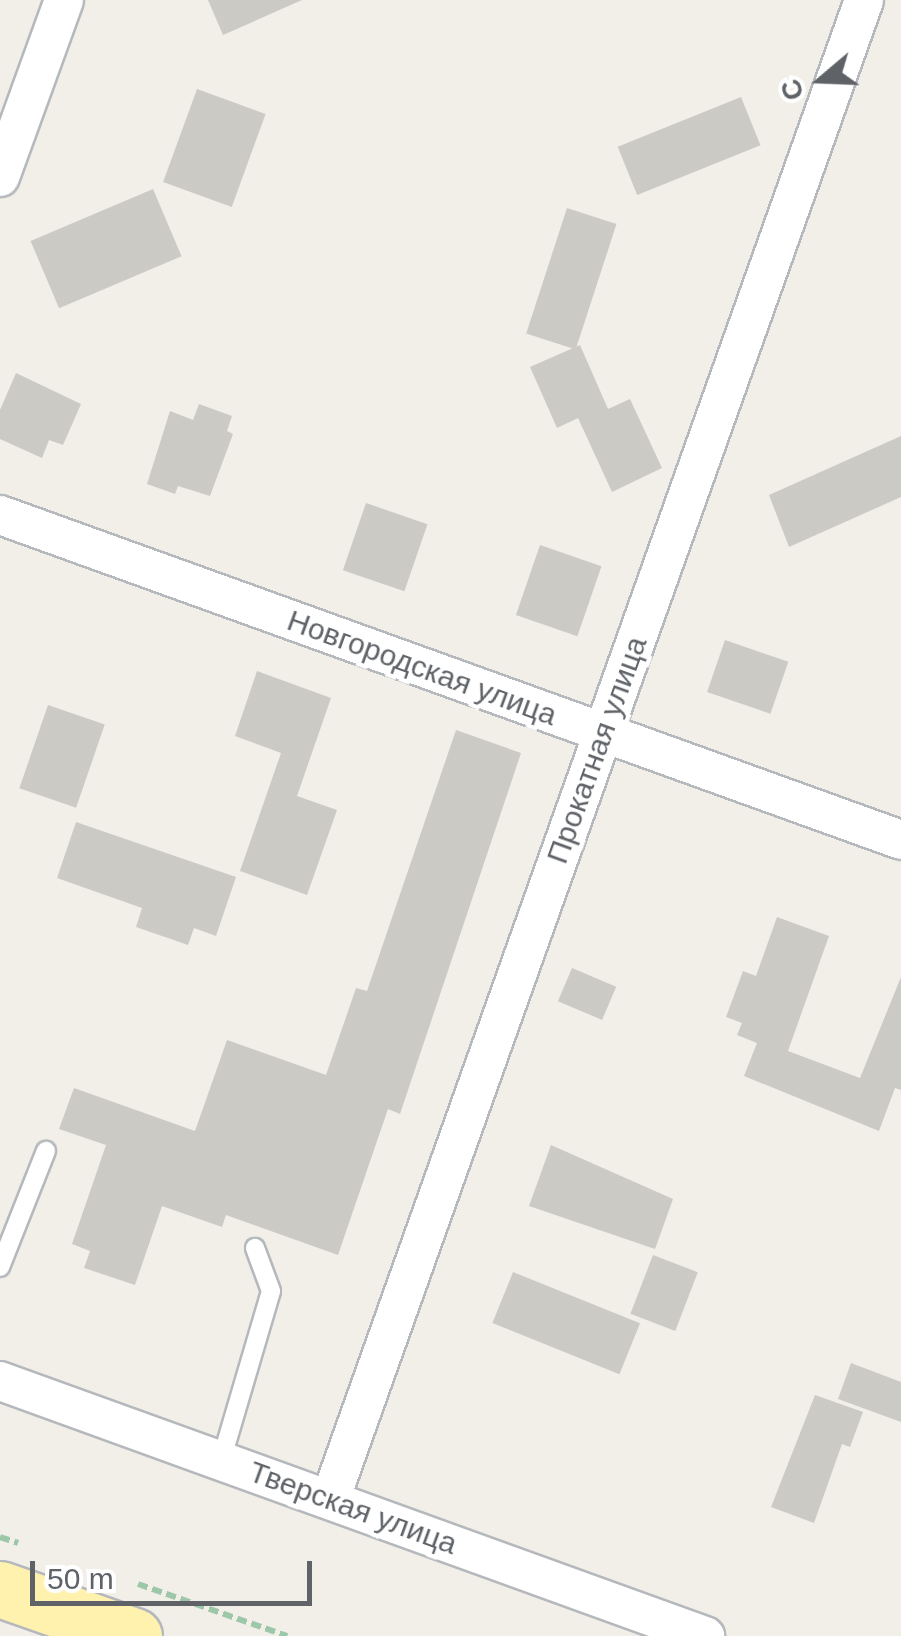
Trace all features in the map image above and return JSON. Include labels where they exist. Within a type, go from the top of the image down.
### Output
[{"type":"main road","points":[[0,1589],[134,1636]]},
{"type":"street","points":[[0,177],[64,0]]},
{"type":"street","name":"Прокатная улица","points":[[330,1500],[864,0]]},
{"type":"street","name":"Новгородская улица","points":[[0,516],[901,840]]},
{"type":"street","name":"Тверская улица","points":[[0,1381],[705,1636]]},
{"type":"lane","points":[[0,1267],[46,1151]]},
{"type":"lane","points":[[221,1461],[271,1291],[255,1248]]},
{"type":"building","points":[[208,0],[302,0],[223,35]]},
{"type":"building","points":[[197,89],[266,114],[232,207],[163,182]]},
{"type":"building","points":[[741,97],[760,145],[637,195],[618,147]]},
{"type":"building","points":[[153,189],[182,256],[59,308],[31,241]]},
{"type":"building","points":[[567,208],[616,224],[576,350],[526,334]]},
{"type":"building","points":[[580,345],[608,409],[630,399],[662,468],[612,492],[578,418],[557,428],[530,367]]},
{"type":"building","points":[[16,373],[81,404],[63,445],[49,440],[42,458],[0,439],[0,410]]},
{"type":"building","points":[[199,404],[232,416],[227,431],[233,434],[210,496],[178,486],[175,494],[147,484],[170,411],[193,420]]},
{"type":"building","points":[[901,436],[901,497],[789,547],[769,495]]},
{"type":"building","points":[[366,503],[427,524],[404,591],[343,570]]},
{"type":"building","points":[[540,545],[601,566],[577,636],[516,615]]},
{"type":"building","points":[[725,640],[788,662],[770,714],[707,692]]},
{"type":"building","points":[[257,671],[331,698],[297,796],[337,810],[307,895],[240,871],[281,753],[235,736]]},
{"type":"building","points":[[48,705],[105,725],[76,808],[19,788]]},
{"type":"building","points":[[456,730],[521,753],[400,1114],[388,1109],[338,1255],[226,1215],[222,1227],[162,1206],[135,1285],[84,1268],[90,1251],[72,1244],[106,1145],[59,1129],[74,1088],[195,1131],[227,1040],[326,1075],[356,988],[367,991]]},
{"type":"building","points":[[76,822],[236,877],[216,936],[194,928],[188,945],[136,927],[142,908],[57,878]]},
{"type":"building","points":[[777,917],[829,936],[788,1051],[860,1078],[901,977],[901,1090],[895,1088],[879,1131],[744,1076],[757,1043],[737,1035],[742,1023],[726,1017],[743,971],[756,976]]},
{"type":"building","points":[[572,968],[616,987],[602,1020],[558,1001]]},
{"type":"building","points":[[551,1145],[673,1199],[655,1249],[529,1206]]},
{"type":"building","points":[[653,1255],[698,1272],[675,1331],[630,1314]]},
{"type":"building","points":[[513,1272],[640,1323],[619,1374],[492,1323]]},
{"type":"building","points":[[851,1363],[901,1382],[901,1422],[838,1399]]},
{"type":"building","points":[[815,1395],[863,1412],[850,1447],[842,1444],[814,1523],[771,1507]]}]
